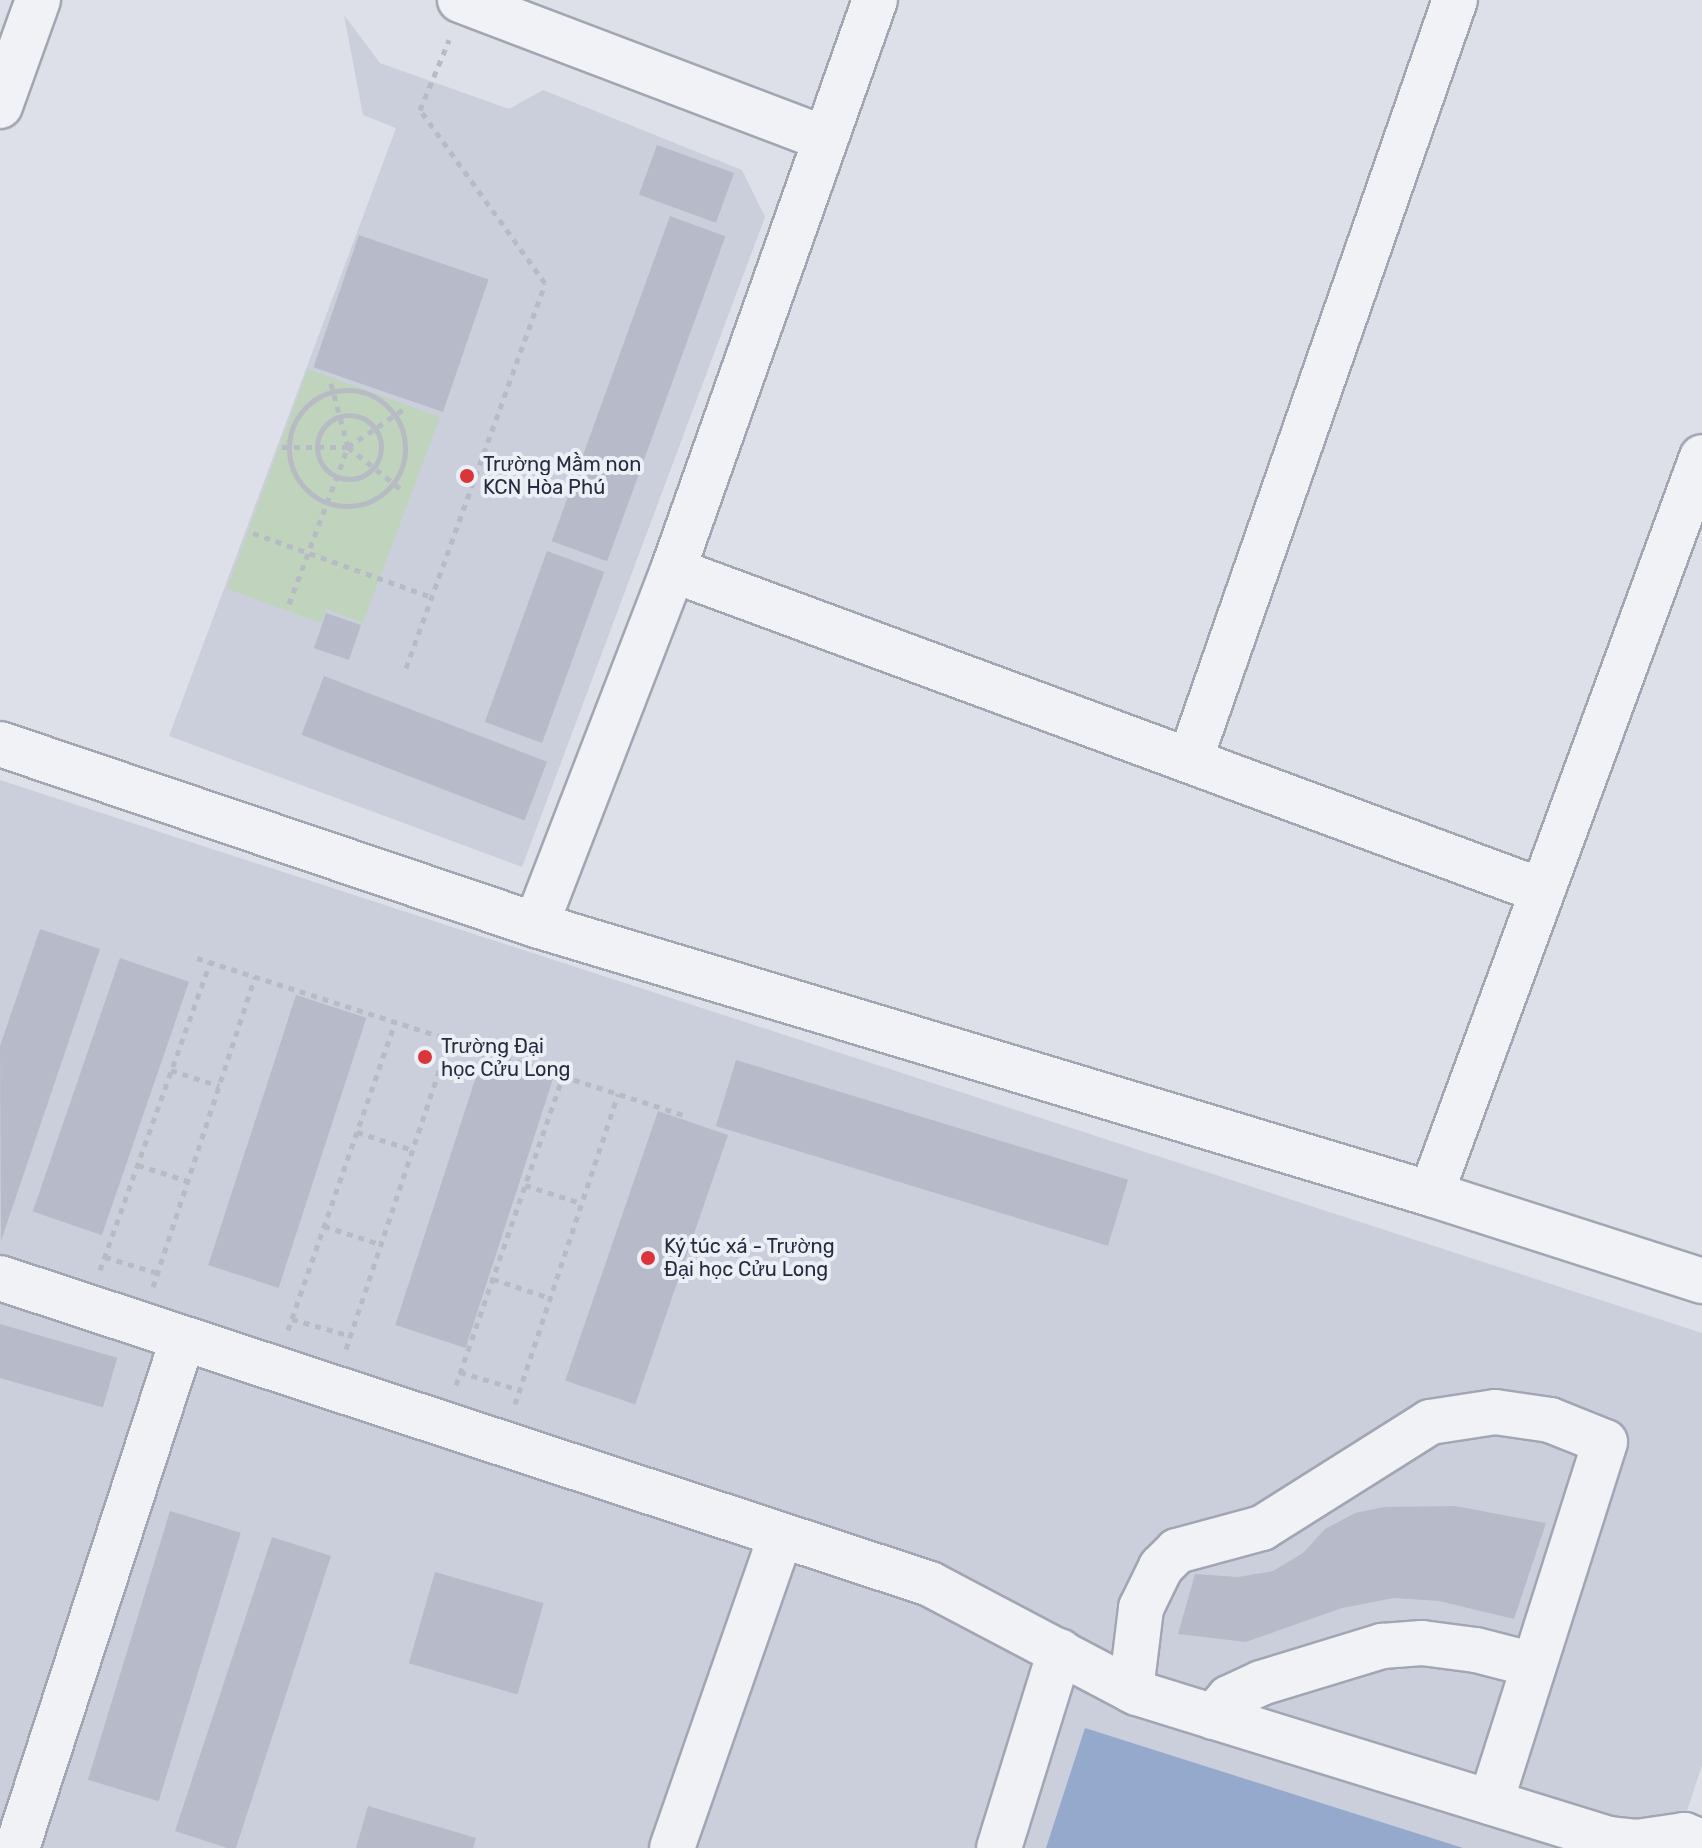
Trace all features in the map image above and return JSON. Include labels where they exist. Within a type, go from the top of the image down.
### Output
[{"type":"street","points":[[0,106],[38,0]]},
{"type":"street","points":[[536,925],[673,570],[823,138],[875,0]]},
{"type":"street","points":[[1190,760],[1455,0]]},
{"type":"street","points":[[481,4],[823,138]]},
{"type":"street","points":[[1431,1194],[1702,457]]},
{"type":"street","points":[[673,570],[1542,891]]},
{"type":"street","points":[[0,744],[536,925],[1431,1194],[1702,1281]]},
{"type":"street","points":[[0,1278],[930,1584],[1131,1690],[1609,1839],[1637,1842],[1684,1835],[1702,1842]]},
{"type":"street","points":[[27,1845],[183,1338]]},
{"type":"street","points":[[1131,1690],[1141,1608],[1161,1567],[1177,1551],[1262,1528],[1430,1422],[1495,1412],[1550,1420],[1605,1442],[1491,1802]]},
{"type":"street","points":[[672,1848],[781,1535]]},
{"type":"street","points":[[1213,1717],[1229,1698],[1261,1683],[1382,1646],[1462,1648],[1534,1665]]},
{"type":"street","points":[[999,1848],[1060,1651]]},
{"type":"path","points":[[406,668],[545,283],[420,110],[481,4]]},
{"type":"path","points":[[330,380],[348,447],[402,490]]},
{"type":"path","points":[[333,392],[368,393],[396,415],[406,442],[393,483],[366,503],[327,502],[302,484],[289,447],[300,414],[333,392]]},
{"type":"path","points":[[282,447],[348,447],[404,409]]},
{"type":"path","points":[[358,416],[375,429],[380,452],[373,467],[355,478],[337,476],[322,465],[317,447],[321,431],[339,417],[358,416]]},
{"type":"path","points":[[289,604],[348,447]]},
{"type":"path","points":[[253,533],[432,597]]},
{"type":"path","points":[[197,958],[687,1116]]},
{"type":"path","points":[[87,1307],[210,962]]},
{"type":"path","points":[[141,1324],[255,977]]},
{"type":"path","points":[[275,1369],[395,1022]]},
{"type":"path","points":[[333,1388],[450,1039]]},
{"type":"path","points":[[171,1070],[219,1086]]},
{"type":"path","points":[[442,1423],[563,1076]]},
{"type":"path","points":[[502,1444],[618,1094]]},
{"type":"path","points":[[357,1132],[413,1150]]},
{"type":"path","points":[[138,1165],[188,1181]]},
{"type":"path","points":[[525,1185],[582,1203]]},
{"type":"path","points":[[324,1226],[381,1245]]},
{"type":"path","points":[[105,1257],[158,1273]]},
{"type":"path","points":[[493,1279],[550,1298]]},
{"type":"path","points":[[292,1319],[351,1336]]},
{"type":"path","points":[[460,1372],[520,1390]]},
{"type":"shaded area","name":"Trường Mầm non KCN Hòa Phú","points":[[344,15],[380,63],[509,109],[543,90],[742,170],[765,217],[522,867],[169,736],[396,128],[363,115]]},
{"type":"shaded area","name":"Trường Đại học Cửu Long","points":[[0,780],[1702,1333],[1702,1765],[1675,1848],[0,1848]]},
{"type":"green space","points":[[308,369],[440,417],[363,623],[326,609],[321,623],[227,589]]},
{"type":"water","points":[[1085,1728],[1463,1848],[1046,1848]]},
{"type":"building","points":[[657,145],[734,173],[716,223],[639,195]]},
{"type":"building","points":[[670,216],[725,236],[607,561],[552,541]]},
{"type":"building","points":[[359,235],[489,280],[443,412],[313,367]]},
{"type":"building","points":[[547,551],[604,572],[542,743],[485,722]]},
{"type":"building","points":[[326,613],[361,625],[349,660],[314,648]]},
{"type":"building","points":[[324,676],[547,762],[525,820],[301,735]]},
{"type":"building","points":[[40,929],[100,949],[1,1241],[0,1046]]},
{"type":"building","points":[[120,958],[189,982],[102,1235],[33,1211]]},
{"type":"building","points":[[296,995],[366,1018],[279,1288],[208,1265]]},
{"type":"building","points":[[483,1055],[553,1078],[466,1348],[395,1325]]},
{"type":"building","points":[[736,1060],[1128,1180],[1108,1246],[716,1126]]},
{"type":"building","name":"Ký túc xá - Trường Đại học Cửu Long","points":[[658,1111],[728,1135],[635,1405],[565,1380]]},
{"type":"building","points":[[0,1324],[117,1358],[103,1408],[0,1378]]},
{"type":"building","points":[[1455,1506],[1546,1523],[1514,1619],[1439,1601],[1394,1598],[1342,1608],[1246,1642],[1178,1634],[1195,1574],[1238,1577],[1273,1571],[1303,1553],[1325,1529],[1355,1513],[1384,1507]]},
{"type":"building","points":[[170,1511],[241,1533],[159,1801],[88,1780]]},
{"type":"building","points":[[272,1537],[331,1556],[236,1848],[227,1848],[175,1831]]},
{"type":"building","points":[[435,1572],[544,1603],[517,1694],[409,1663]]},
{"type":"building","points":[[368,1806],[476,1838],[473,1848],[356,1848]]},
{"type":"place","name":"Trường Mầm non KCN Hòa Phú","points":[[467,476]]},
{"type":"place","name":"Trường Đại học Cửu Long","points":[[425,1057]]},
{"type":"place","name":"Ký túc xá - Trường Đại học Cửu Long","points":[[648,1258]]}]
